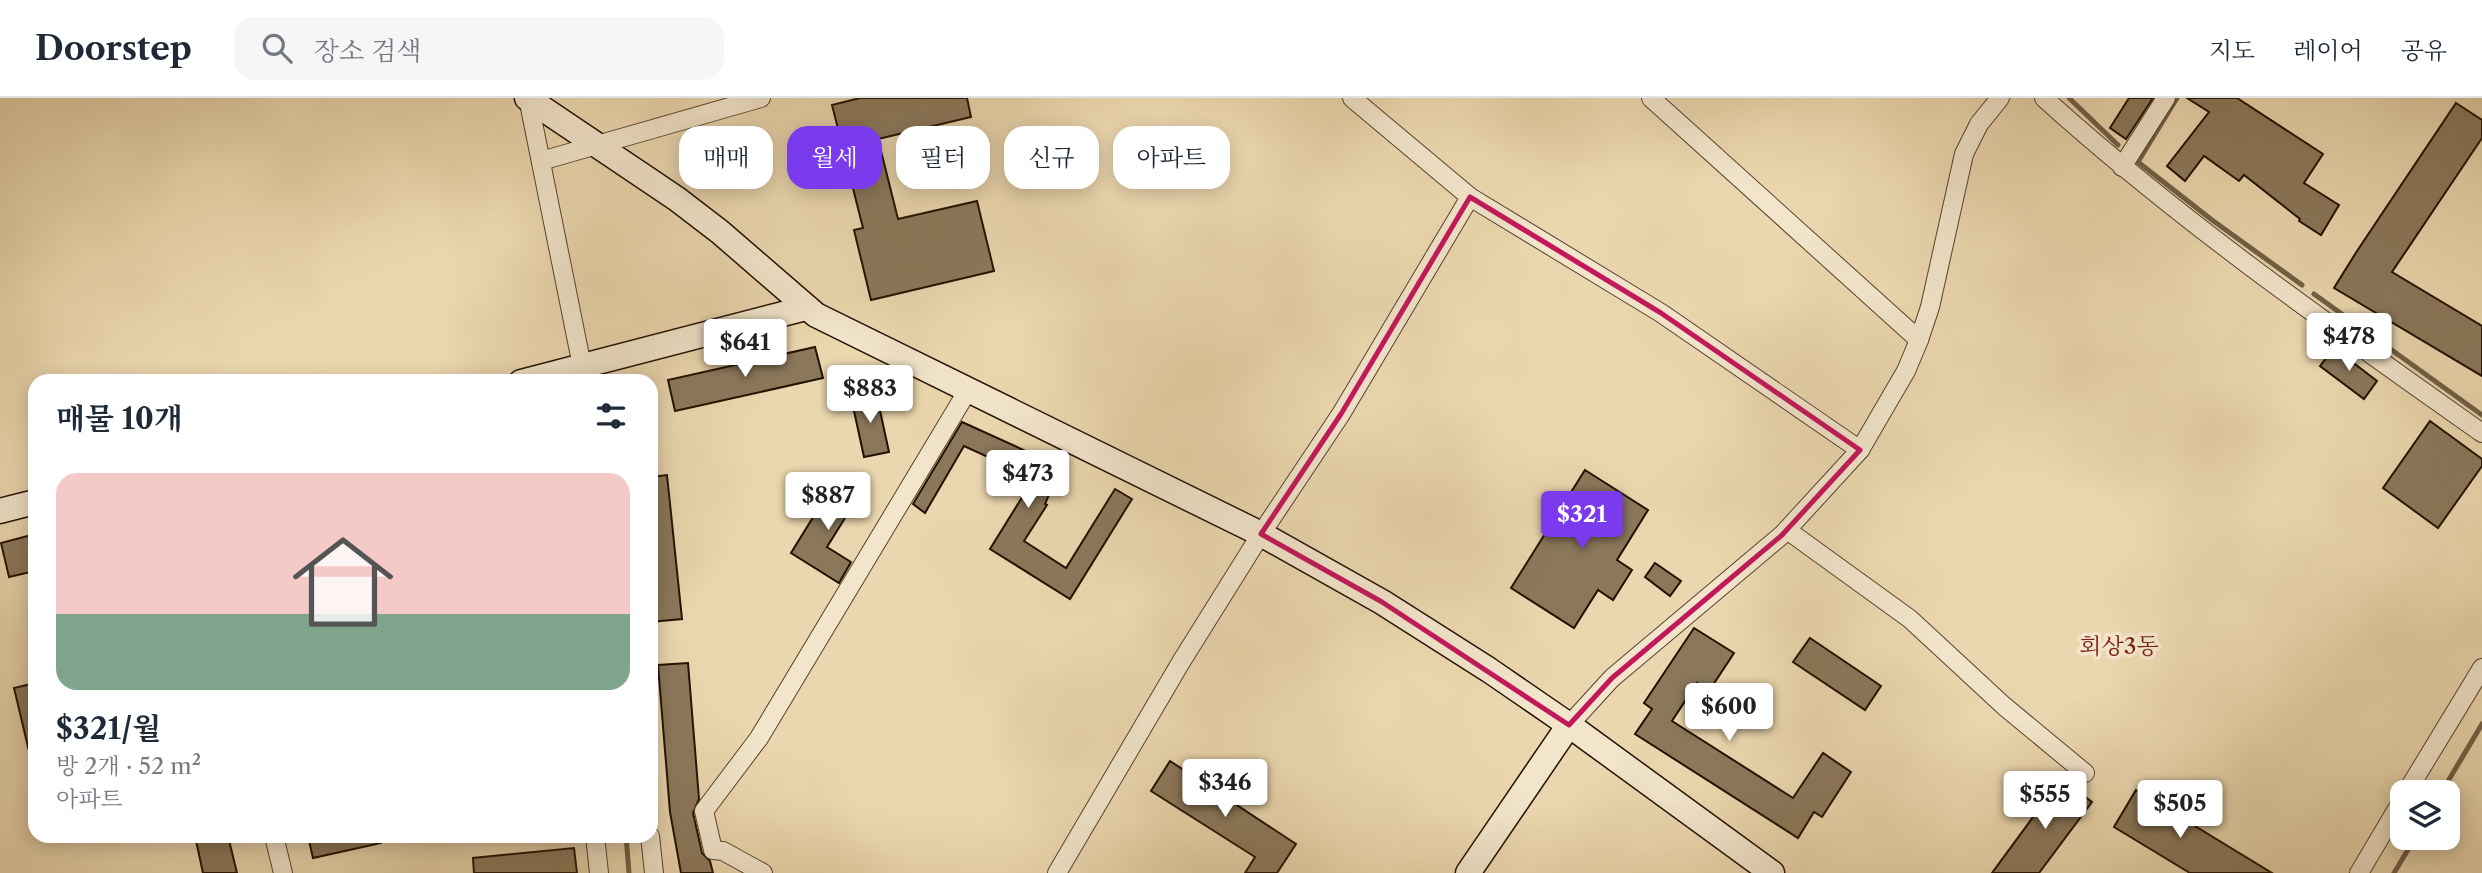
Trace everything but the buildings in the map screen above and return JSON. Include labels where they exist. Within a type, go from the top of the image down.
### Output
[{"type":"street","points":[[528,98],[677,199],[720,232],[806,308],[1261,534],[1431,631],[1569,725],[1772,873]]},
{"type":"street","points":[[528,98],[582,374]]},
{"type":"street","points":[[541,161],[761,98]]},
{"type":"street","points":[[1352,98],[1470,197],[1661,313],[1860,450]]},
{"type":"street","points":[[1651,98],[1919,340]]},
{"type":"street","points":[[1468,873],[1569,725],[1612,678],[1787,530],[1860,450],[1906,371],[1919,340],[1930,307],[1965,154],[1979,124],[2000,98]]},
{"type":"street","points":[[2044,98],[2122,167],[2221,246],[2482,433]]},
{"type":"street","points":[[2122,167],[2166,98]]},
{"type":"street","points":[[1057,873],[1175,673],[1261,534],[1341,414],[1470,197]]},
{"type":"street","points":[[589,374],[806,308]]},
{"type":"street","points":[[763,873],[723,851],[713,850],[704,811],[759,738],[968,390]]},
{"type":"street","points":[[0,511],[28,504]]},
{"type":"street","points":[[1787,530],[1910,619],[2004,706],[2085,773]]},
{"type":"street","points":[[2414,780],[2482,668]]},
{"type":"street","points":[[2359,873],[2390,821]]},
{"type":"street","points":[[276,843],[283,873]]},
{"type":"street","points":[[596,843],[599,873]]},
{"type":"street","points":[[651,843],[654,873]]},
{"type":"highlighted area","points":[[1470,197],[1661,313],[1860,450],[1782,535],[1612,678],[1569,725],[1382,602],[1261,534],[1341,414]]},
{"type":"waterway","points":[[2069,98],[2118,145]]},
{"type":"waterway","points":[[2177,98],[2138,162],[2302,285]]},
{"type":"waterway","points":[[2314,294],[2482,415]]},
{"type":"waterway","points":[[2449,780],[2482,724]]},
{"type":"waterway","points":[[627,843],[629,873]]},
{"type":"waterway","points":[[2394,873],[2408,850]]},
{"type":"district","name":"회상3동","points":[[2119,646]]}]
